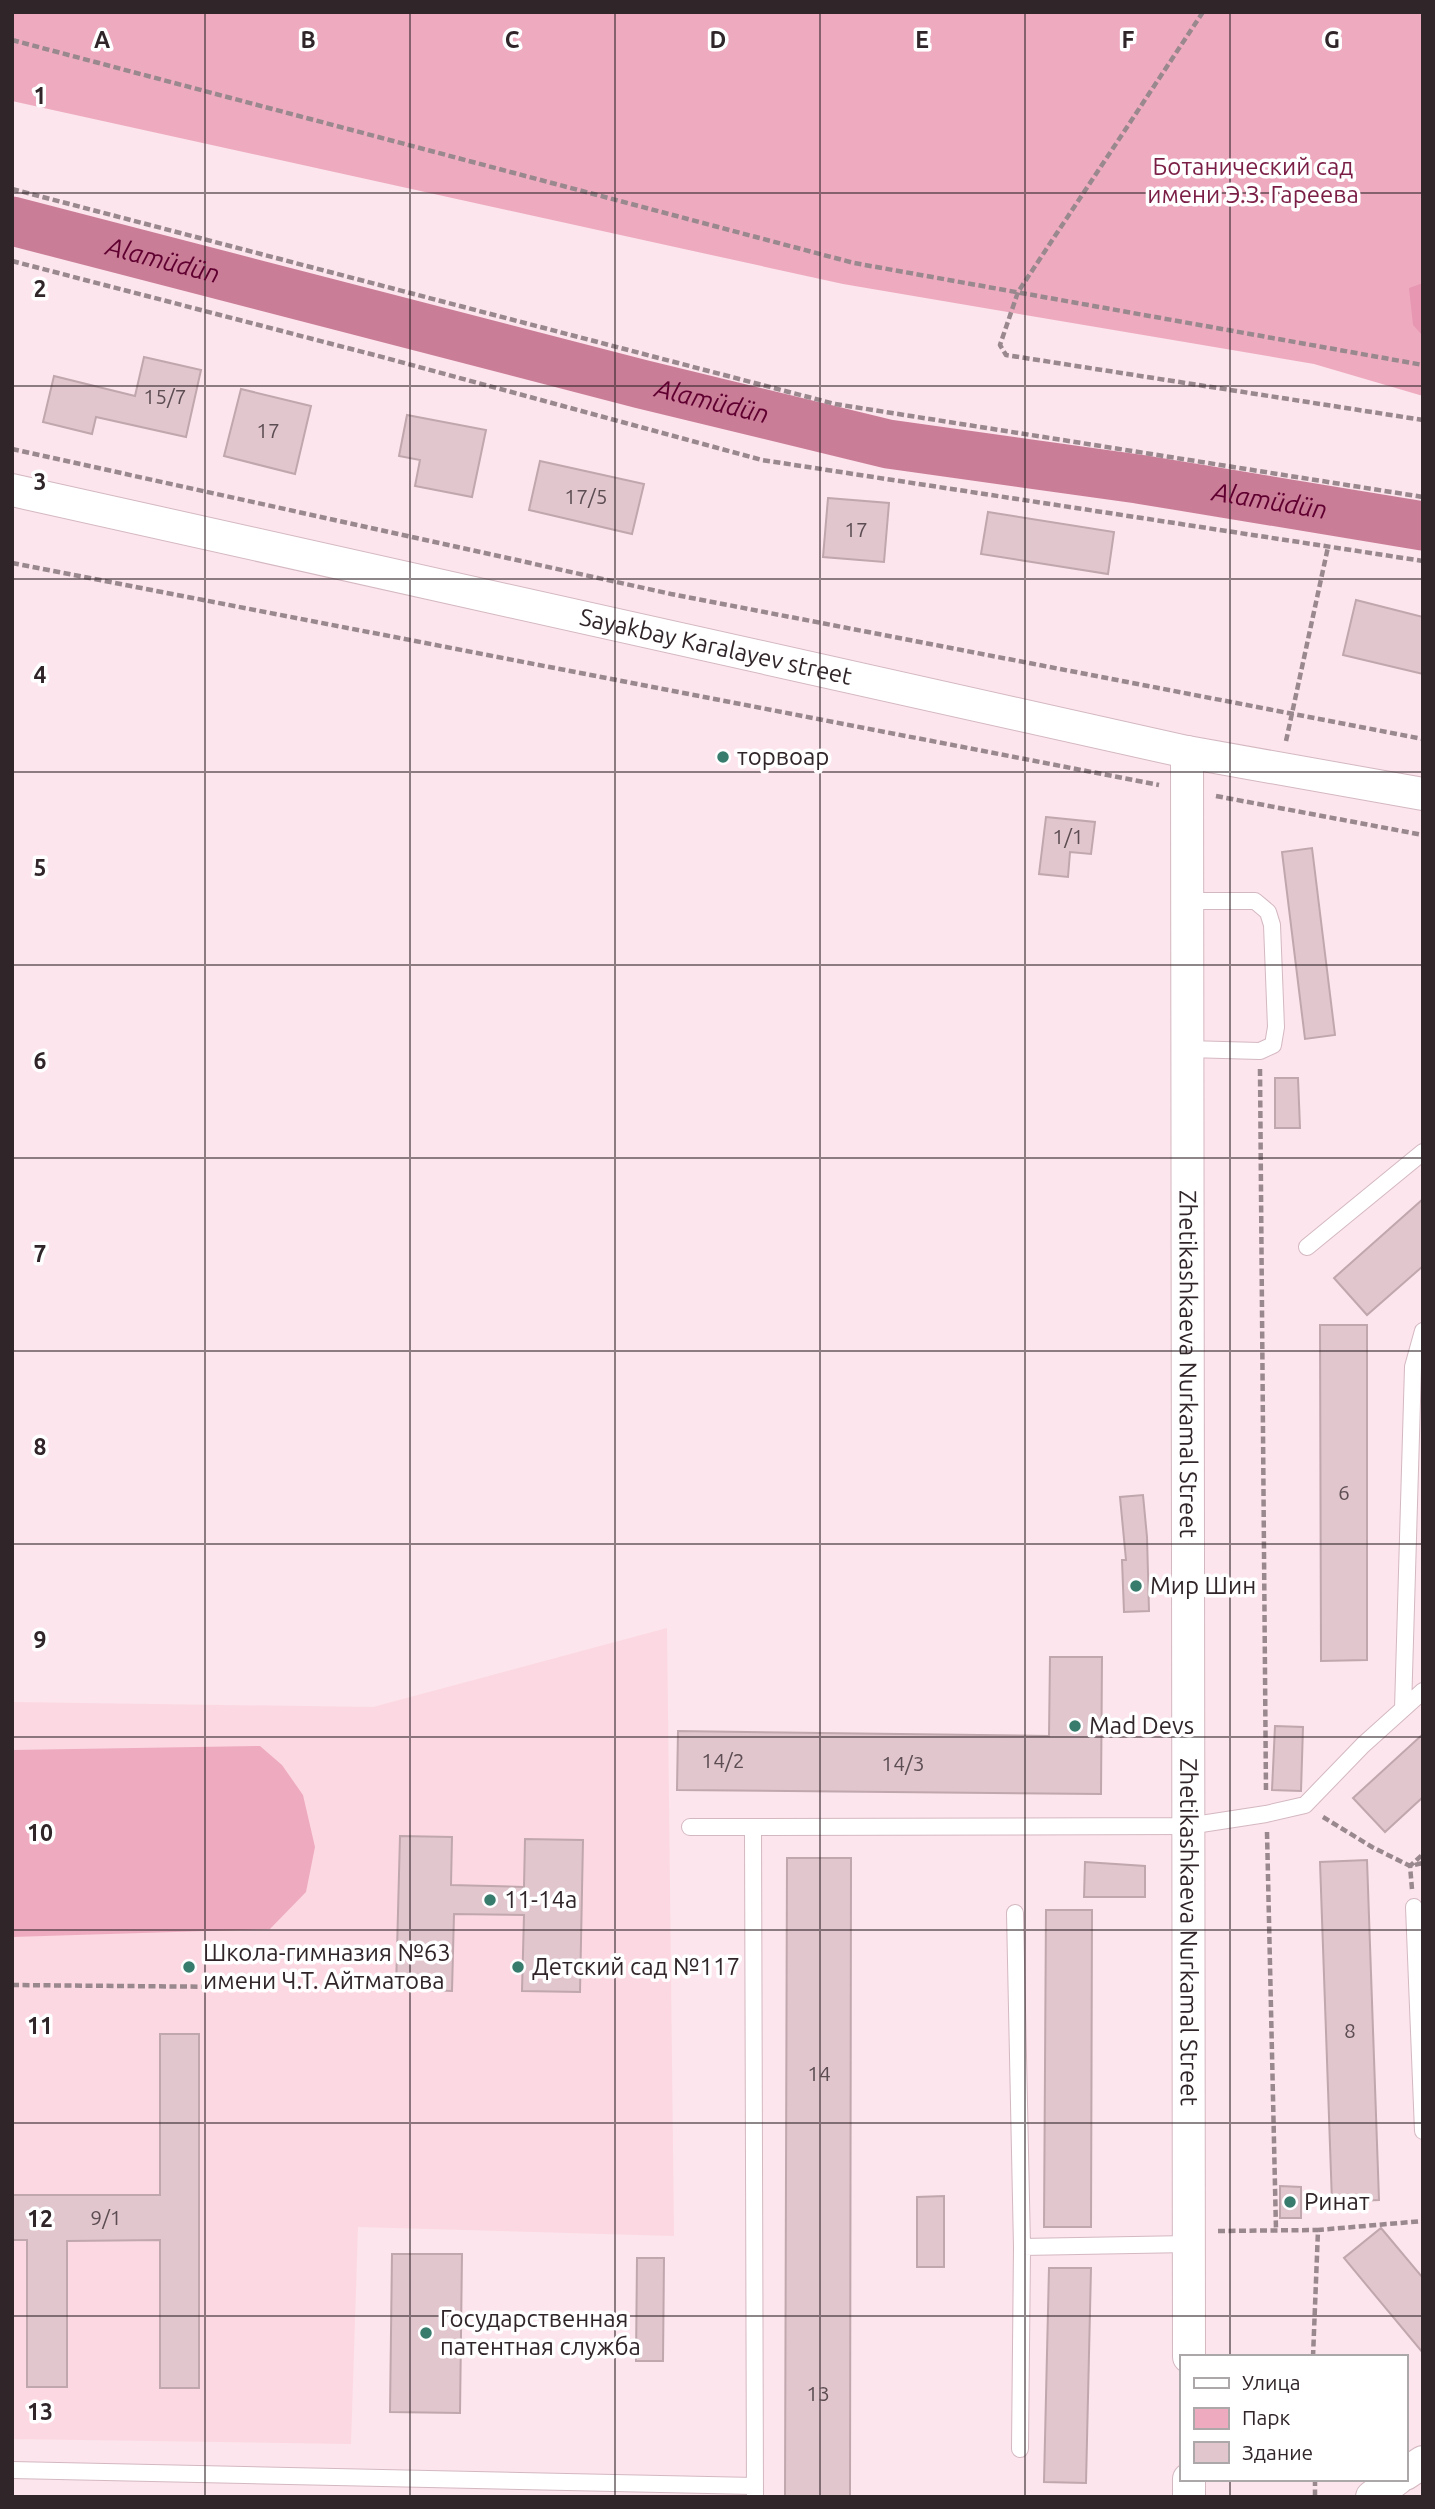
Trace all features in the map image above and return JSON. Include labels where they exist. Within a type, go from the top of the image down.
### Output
[{"type":"street","name":"Sayakbay Karalayev street","points":[[12,490],[1186,751],[1423,794]]},
{"type":"street","name":"Zhetikashkaeva Nurkamal Street","points":[[1186,751],[1189,2355]]},
{"type":"street","points":[[1407,2473],[1423,2462]]},
{"type":"street","points":[[1372,2497],[1394,2481]]},
{"type":"lane","points":[[1187,901],[1255,901],[1268,912],[1272,925],[1276,1027],[1273,1045],[1260,1051],[1187,1049]]},
{"type":"lane","points":[[1307,1247],[1423,1152]]},
{"type":"lane","points":[[1403,1709],[1413,1367],[1423,1331]]},
{"type":"lane","points":[[690,1827],[1188,1826],[1266,1814],[1305,1805],[1363,1745],[1423,1691]]},
{"type":"lane","points":[[12,2470],[755,2492],[753,1827]]},
{"type":"lane","points":[[1414,1907],[1423,2131]]},
{"type":"lane","points":[[1016,1913],[1022,2247],[1020,2449]]},
{"type":"lane","points":[[1022,2247],[1189,2238]]},
{"type":"path","points":[[1203,12],[1018,292],[1000,345],[1006,355],[1423,420]]},
{"type":"path","points":[[12,40],[854,263],[1423,365]]},
{"type":"path","points":[[12,189],[835,404],[1423,497]]},
{"type":"path","points":[[12,261],[762,460],[1423,561]]},
{"type":"path","points":[[12,449],[671,594],[1423,739]]},
{"type":"path","points":[[1271,806],[1328,547]]},
{"type":"path","points":[[12,563],[1423,835]]},
{"type":"path","points":[[1260,1051],[1266,1814],[1276,2231]]},
{"type":"path","points":[[1305,1805],[1372,1847],[1410,1866],[1423,1863]]},
{"type":"path","points":[[1410,1866],[1423,1854]]},
{"type":"path","points":[[1410,1866],[1414,1907]]},
{"type":"path","points":[[12,1985],[233,1987]]},
{"type":"path","points":[[1189,2238],[1423,2221]]},
{"type":"path","points":[[1313,2355],[1318,2230]]},
{"type":"shaded area","points":[[1423,283],[1423,336],[1413,325],[1409,288]]},
{"type":"shaded area","points":[[667,1628],[674,2236],[358,2227],[351,2444],[12,2439],[12,1702],[373,1707]]},
{"type":"green space","name":"Ботанический сад имени Э.З. Гареева","points":[[12,12],[1423,12],[1423,396],[1314,364],[843,284],[12,101]]},
{"type":"green space","points":[[260,1746],[282,1765],[303,1795],[315,1847],[306,1892],[270,1929],[12,1937],[12,1750]]},
{"type":"building","points":[[144,357],[201,370],[186,437],[96,417],[92,434],[43,422],[54,376],[135,396]]},
{"type":"building","points":[[241,389],[311,406],[295,474],[224,456]]},
{"type":"building","points":[[407,415],[486,430],[472,497],[415,486],[420,460],[399,456]]},
{"type":"building","points":[[540,461],[644,484],[632,534],[529,510]]},
{"type":"building","points":[[828,498],[889,503],[884,562],[823,557]]},
{"type":"building","points":[[988,512],[1114,532],[1108,574],[981,554]]},
{"type":"building","points":[[1356,600],[1423,617],[1423,674],[1343,655]]},
{"type":"building","points":[[1046,817],[1095,822],[1091,854],[1070,852],[1068,877],[1039,874]]},
{"type":"building","points":[[1312,848],[1335,1035],[1305,1039],[1282,852]]},
{"type":"building","points":[[1275,1078],[1298,1078],[1300,1128],[1275,1128]]},
{"type":"building","points":[[1423,1199],[1423,1266],[1367,1315],[1334,1278]]},
{"type":"building","points":[[1320,1325],[1367,1325],[1367,1660],[1321,1661]]},
{"type":"building","points":[[1143,1495],[1149,1611],[1124,1612],[1122,1560],[1126,1560],[1120,1497]]},
{"type":"building","points":[[1050,1657],[1102,1657],[1101,1794],[677,1790],[678,1731],[1049,1736]]},
{"type":"building","points":[[1275,1726],[1303,1727],[1301,1791],[1272,1790]]},
{"type":"building","points":[[1423,1734],[1423,1797],[1385,1832],[1353,1798]]},
{"type":"building","name":"11-14а","points":[[400,1836],[452,1837],[451,1885],[524,1887],[525,1839],[583,1840],[580,1992],[522,1991],[524,1915],[454,1914],[452,1991],[396,1989]]},
{"type":"building","points":[[787,1858],[851,1858],[850,2497],[785,2497]]},
{"type":"building","points":[[1367,1860],[1379,2200],[1332,2202],[1320,1862]]},
{"type":"building","points":[[1085,1862],[1145,1866],[1145,1897],[1084,1897]]},
{"type":"building","points":[[1046,1910],[1092,1910],[1091,2227],[1044,2227]]},
{"type":"building","points":[[160,2034],[199,2034],[199,2388],[160,2388],[160,2240],[67,2241],[67,2387],[27,2387],[27,2240],[12,2240],[12,2195],[160,2195]]},
{"type":"building","name":"Ринат","points":[[1280,2186],[1301,2187],[1301,2218],[1280,2218]]},
{"type":"building","points":[[944,2196],[944,2267],[917,2267],[917,2197]]},
{"type":"building","points":[[1381,2228],[1423,2278],[1423,2353],[1344,2258]]},
{"type":"building","name":"Государственная патентная служба","points":[[392,2254],[462,2254],[460,2413],[390,2412]]},
{"type":"building","points":[[637,2258],[664,2258],[663,2361],[636,2361]]},
{"type":"building","points":[[1049,2268],[1091,2268],[1086,2483],[1044,2482]]},
{"type":"waterway","name":"Alamüdün","points":[[12,221],[641,384],[888,444],[1138,479],[1423,526]]},
{"type":"place","name":"торвоар","points":[[723,757]]},
{"type":"place","name":"Мир Шин","points":[[1136,1586]]},
{"type":"place","name":"Mad Devs","points":[[1075,1726]]},
{"type":"place","name":"11-14а","points":[[490,1900]]},
{"type":"place","name":"Школа-гимназия №63 имени Ч.Т. Айтматова","points":[[189,1967]]},
{"type":"place","name":"Детский сад №117","points":[[518,1967]]},
{"type":"place","name":"Ринат","points":[[1290,2202]]},
{"type":"place","name":"Государственная патентная служба","points":[[426,2333]]}]
